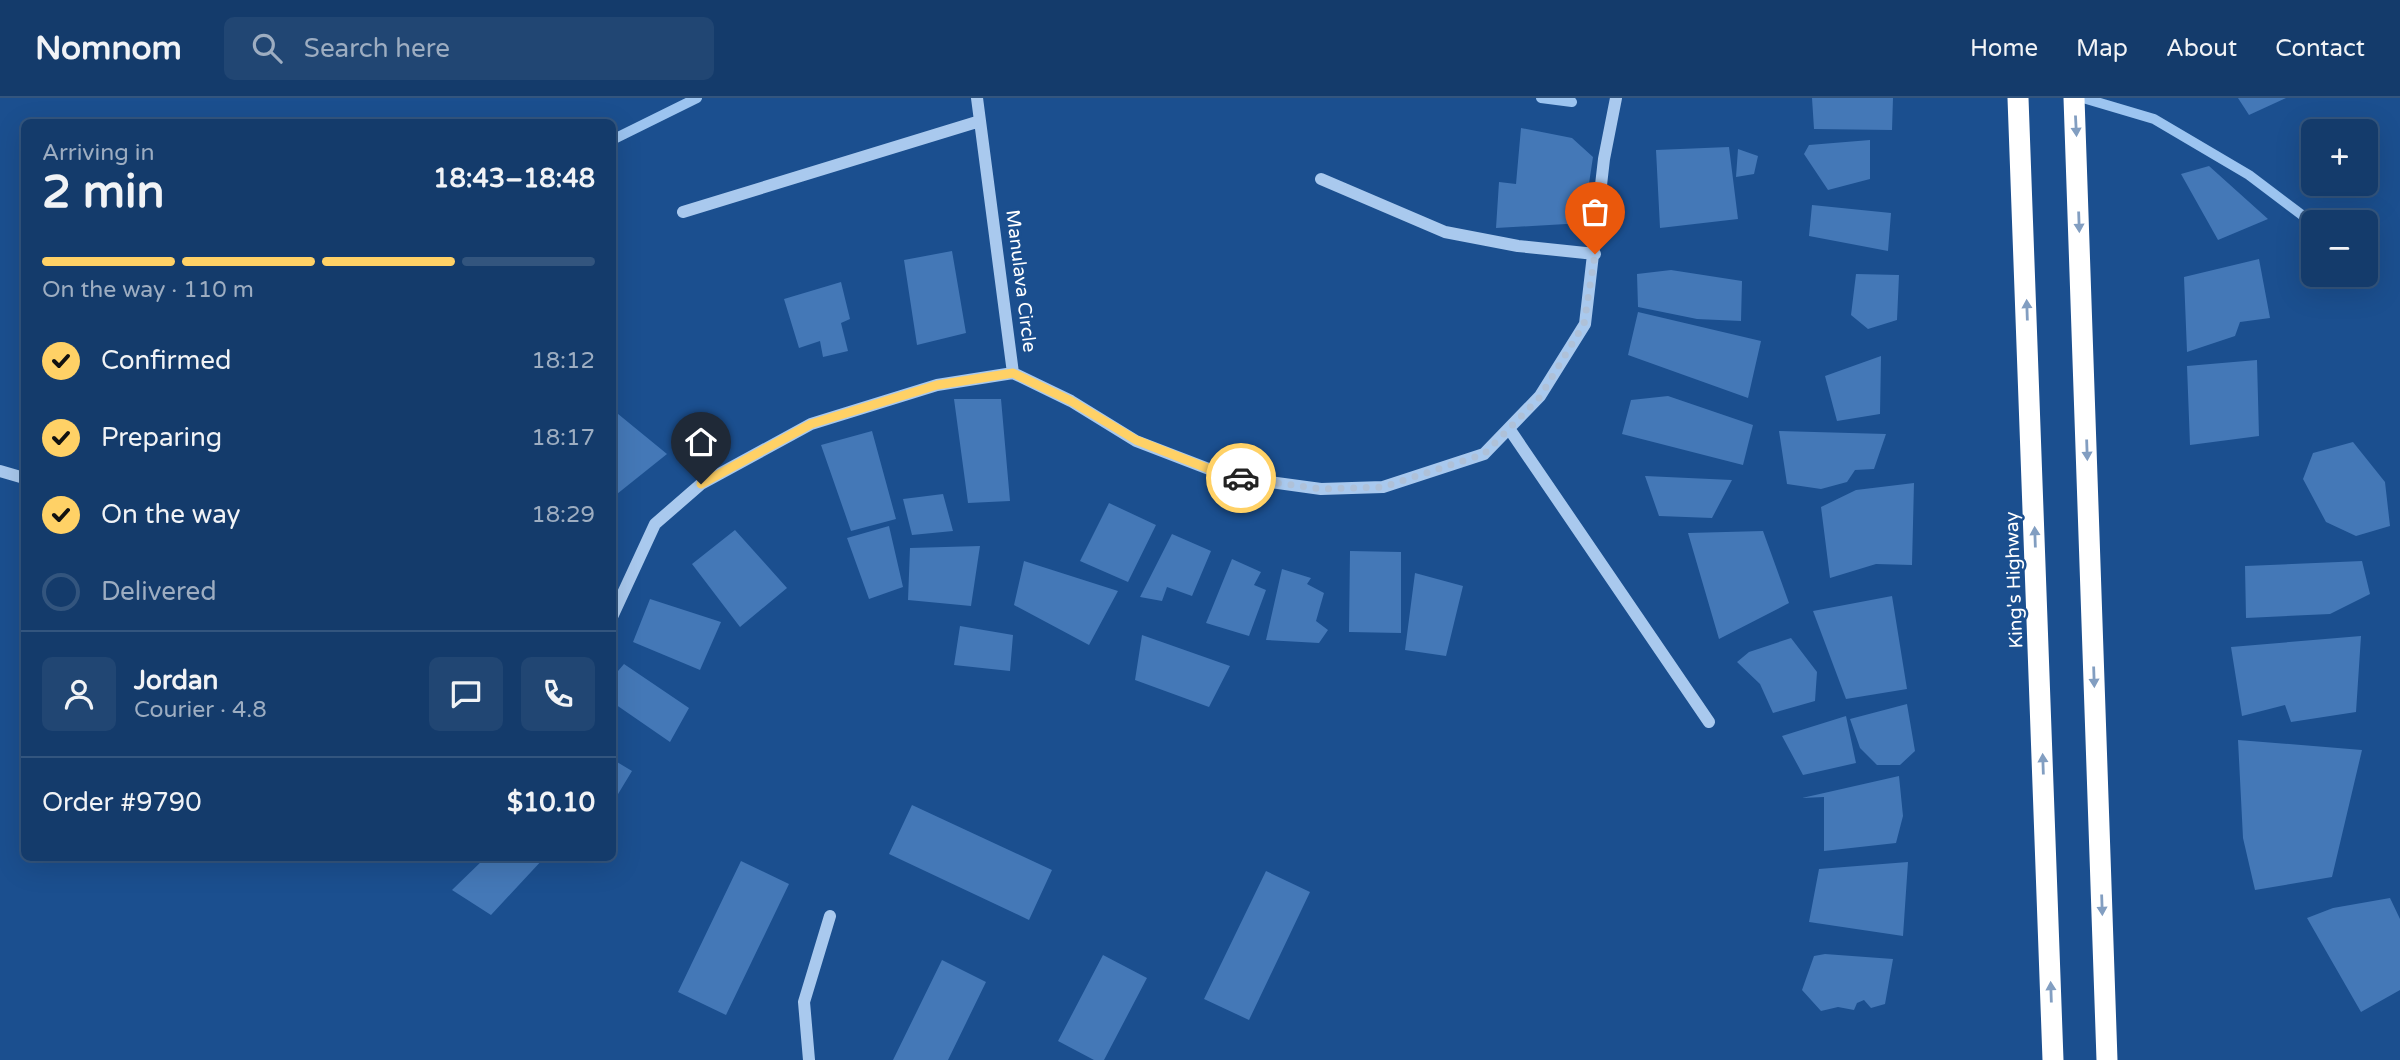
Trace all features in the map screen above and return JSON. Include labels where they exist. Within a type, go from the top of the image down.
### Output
[{"type":"highway","name":"King's Highway","points":[[2018,98],[2053,1060]]},
{"type":"highway","points":[[2074,98],[2107,1060]]},
{"type":"street","name":"Manulava Circle","points":[[978,98],[1013,373],[1071,401],[1136,440],[1227,476],[1321,489],[1383,487],[1484,454],[1540,397],[1584,324],[1595,254],[1604,159],[1616,98]]},
{"type":"street","points":[[683,212],[980,121]]},
{"type":"street","points":[[1321,179],[1445,232],[1518,246],[1595,254]]},
{"type":"street","points":[[616,608],[655,524],[701,484],[811,424],[937,385],[1013,373]]},
{"type":"street","points":[[1510,430],[1709,722]]},
{"type":"street","points":[[0,471],[21,477]]},
{"type":"street","points":[[809,1060],[804,1002],[830,916]]},
{"type":"building","points":[[1812,98],[1893,98],[1892,130],[1814,129]]},
{"type":"building","points":[[2238,98],[2286,98],[2249,115]]},
{"type":"building","points":[[1521,128],[1572,138],[1593,157],[1583,223],[1496,228],[1499,182],[1516,184]]},
{"type":"building","points":[[1870,140],[1870,179],[1828,190],[1804,154],[1809,145]]},
{"type":"building","points":[[1729,147],[1738,219],[1660,228],[1656,150]]},
{"type":"building","points":[[1738,149],[1758,156],[1754,174],[1736,177]]},
{"type":"building","points":[[2209,166],[2268,219],[2218,240],[2181,174]]},
{"type":"building","points":[[1812,205],[1891,213],[1888,251],[1809,236]]},
{"type":"building","points":[[952,251],[966,333],[917,345],[904,260]]},
{"type":"building","points":[[2259,259],[2270,318],[2240,322],[2235,336],[2187,352],[2184,277]]},
{"type":"building","points":[[1671,270],[1742,281],[1741,321],[1697,319],[1638,307],[1637,274]]},
{"type":"building","points":[[1856,274],[1899,275],[1897,320],[1868,329],[1851,315]]},
{"type":"building","points":[[841,282],[850,319],[841,323],[848,351],[823,357],[820,341],[799,348],[784,299]]},
{"type":"building","points":[[1638,312],[1761,341],[1748,398],[1628,355]]},
{"type":"building","points":[[1881,356],[1880,414],[1837,421],[1825,376]]},
{"type":"building","points":[[2257,360],[2259,436],[2190,445],[2187,366]]},
{"type":"building","points":[[1668,396],[1753,425],[1743,465],[1622,434],[1631,400]]},
{"type":"building","points":[[954,399],[1001,399],[1010,501],[968,503]]},
{"type":"building","points":[[616,412],[667,454],[616,495]]},
{"type":"building","points":[[872,431],[896,519],[851,531],[821,445]]},
{"type":"building","points":[[1779,431],[1886,434],[1874,469],[1855,470],[1847,482],[1821,489],[1787,484]]},
{"type":"building","points":[[2353,442],[2385,482],[2390,526],[2356,536],[2326,522],[2303,479],[2313,453]]},
{"type":"building","points":[[1645,476],[1732,480],[1712,518],[1659,516]]},
{"type":"building","points":[[1914,483],[1912,565],[1876,564],[1830,578],[1821,507],[1856,490]]},
{"type":"building","points":[[943,494],[953,531],[912,535],[903,499]]},
{"type":"building","points":[[1109,503],[1156,525],[1128,582],[1080,561]]},
{"type":"building","points":[[889,526],[903,587],[869,599],[847,538]]},
{"type":"building","points":[[735,530],[787,588],[740,627],[692,564]]},
{"type":"building","points":[[1763,531],[1789,603],[1719,639],[1688,533]]},
{"type":"building","points":[[1172,534],[1211,551],[1192,596],[1167,587],[1162,601],[1140,597]]},
{"type":"building","points":[[980,546],[971,606],[908,600],[910,548]]},
{"type":"building","points":[[1350,551],[1401,552],[1401,633],[1349,632]]},
{"type":"building","points":[[1232,559],[1261,572],[1254,585],[1266,590],[1249,636],[1206,623]]},
{"type":"building","points":[[1024,561],[1118,591],[1089,645],[1014,605]]},
{"type":"building","points":[[2362,561],[2370,594],[2330,614],[2246,618],[2245,566]]},
{"type":"building","points":[[1282,569],[1311,578],[1307,584],[1324,593],[1316,621],[1328,630],[1319,643],[1266,640]]},
{"type":"building","points":[[1415,573],[1463,586],[1446,656],[1405,650]]},
{"type":"building","points":[[1892,596],[1907,689],[1846,699],[1813,611]]},
{"type":"building","points":[[650,599],[721,622],[700,670],[633,642]]},
{"type":"building","points":[[960,626],[1013,635],[1010,671],[954,665]]},
{"type":"building","points":[[1142,635],[1230,666],[1209,707],[1135,680]]},
{"type":"building","points":[[2361,636],[2356,712],[2291,722],[2285,705],[2242,716],[2231,647]]},
{"type":"building","points":[[1791,638],[1817,672],[1815,701],[1773,713],[1760,684],[1737,662],[1749,652]]},
{"type":"building","points":[[624,664],[689,708],[670,742],[616,705],[616,673]]},
{"type":"building","points":[[1907,704],[1915,751],[1900,765],[1877,765],[1860,748],[1850,719]]},
{"type":"building","points":[[1846,716],[1856,763],[1803,775],[1782,736]]},
{"type":"building","points":[[2238,740],[2362,750],[2332,877],[2255,890],[2243,838]]},
{"type":"building","points":[[616,761],[632,771],[616,797]]},
{"type":"building","points":[[1899,776],[1903,816],[1896,843],[1824,851],[1824,797],[1802,798]]},
{"type":"building","points":[[912,805],[1052,870],[1029,920],[889,854]]},
{"type":"building","points":[[482,861],[541,861],[491,915],[452,890]]},
{"type":"building","points":[[741,861],[789,884],[726,1015],[678,992]]},
{"type":"building","points":[[1908,862],[1903,936],[1809,922],[1819,869]]},
{"type":"building","points":[[1266,871],[1310,892],[1249,1020],[1204,999]]},
{"type":"building","points":[[2390,898],[2400,919],[2400,990],[2361,1012],[2307,918],[2333,908]]},
{"type":"building","points":[[1825,954],[1893,959],[1885,1004],[1871,1008],[1864,1000],[1857,1003],[1854,1010],[1838,1007],[1821,1011],[1802,990],[1814,956]]},
{"type":"building","points":[[1103,955],[1147,978],[1104,1060],[1094,1060],[1058,1041]]},
{"type":"building","points":[[942,960],[986,982],[948,1060],[893,1060]]},
{"type":"waterway","points":[[616,138],[697,98]]},
{"type":"waterway","points":[[1541,98],[1572,102]]},
{"type":"waterway","points":[[2083,98],[2154,119],[2249,175],[2301,214]]},
{"type":"way so far","points":[[1241,478],[1321,489],[1383,487],[1484,454],[1540,397],[1584,324],[1595,254]]},
{"type":"route","points":[[701,484],[811,424],[937,385],[1013,373],[1071,401],[1136,440],[1227,476],[1241,478]]}]
